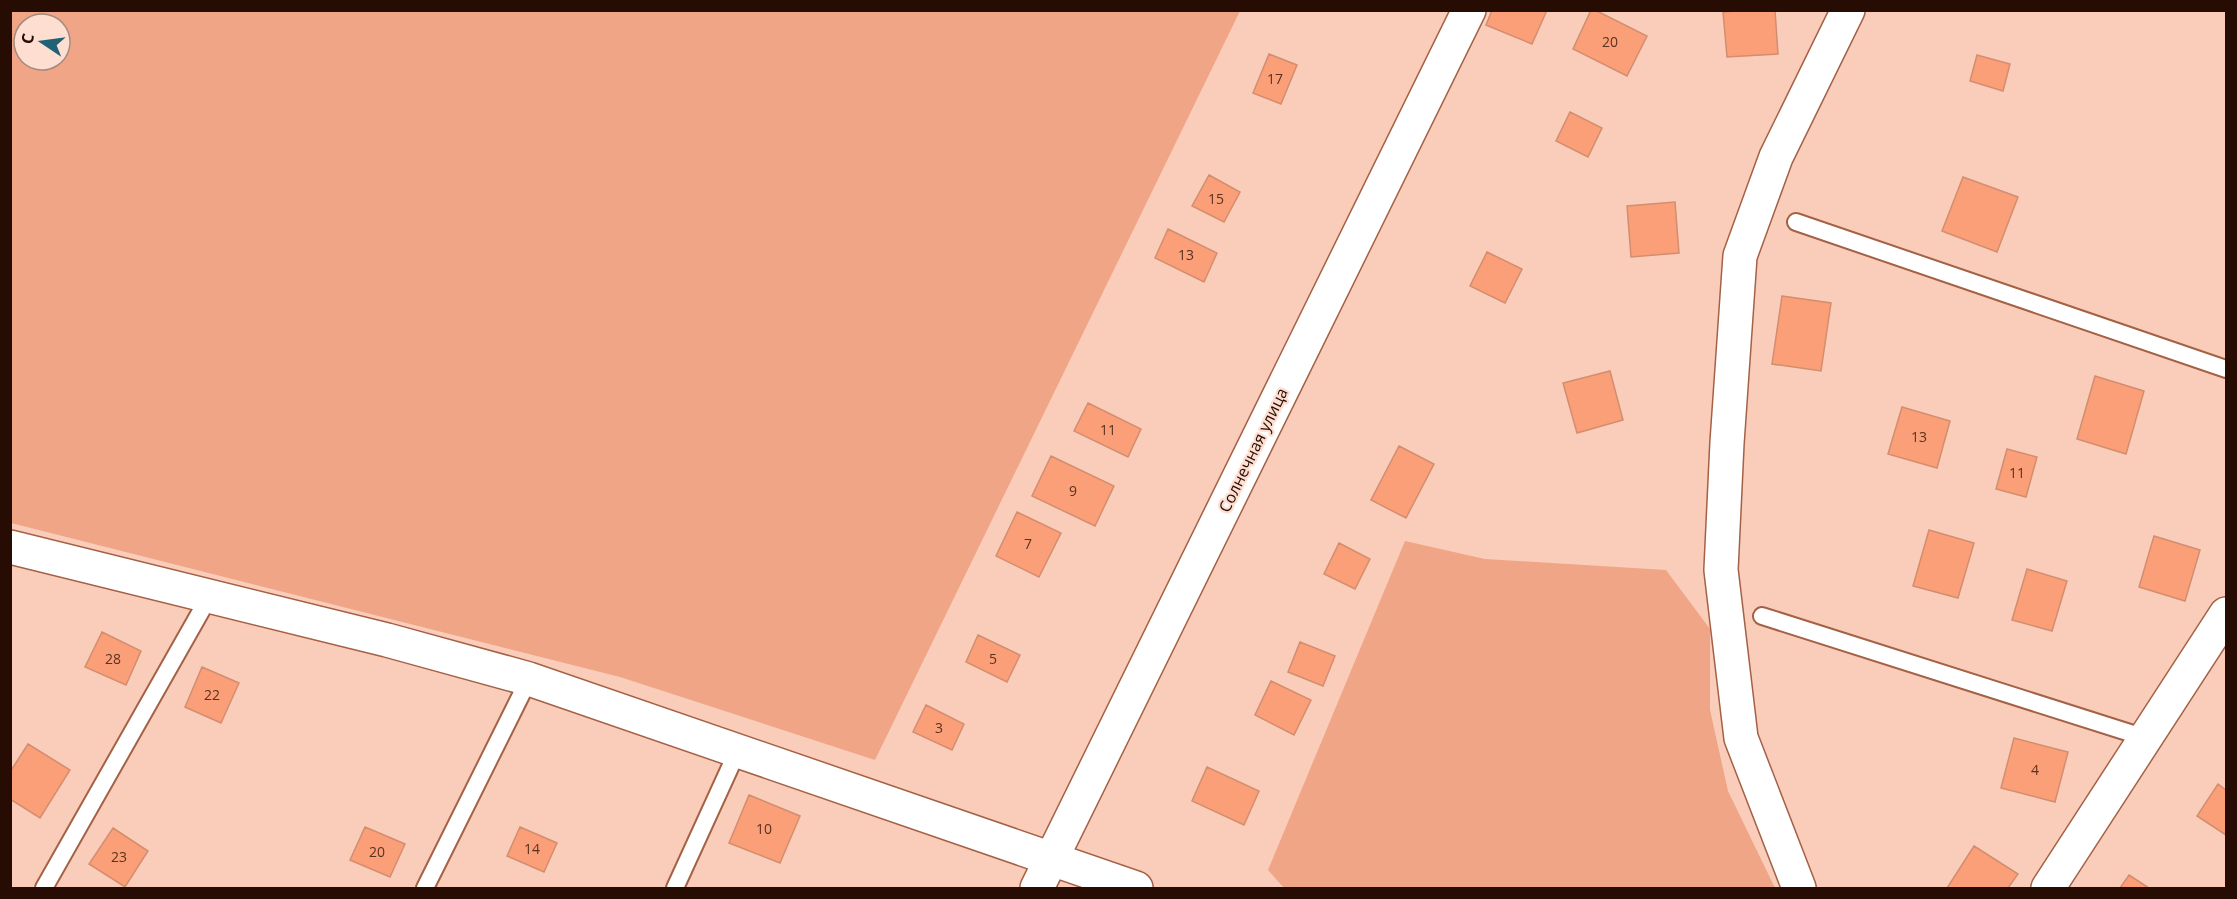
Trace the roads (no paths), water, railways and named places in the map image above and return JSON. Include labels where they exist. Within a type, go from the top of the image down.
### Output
[{"type":"street","name":"Солнечная улица","points":[[1044,874],[1469,10]]},
{"type":"street","points":[[1798,888],[1741,738],[1720,570],[1727,443],[1740,256],[1776,157],[1848,10]]},
{"type":"street","points":[[10,547],[387,640],[529,679],[738,750],[1044,874],[1136,888]]},
{"type":"street","points":[[2048,888],[2226,614]]},
{"type":"lane","points":[[1796,222],[2226,369]]},
{"type":"lane","points":[[44,888],[209,597]]},
{"type":"lane","points":[[1762,616],[2146,738]]},
{"type":"lane","points":[[425,888],[529,679]]},
{"type":"lane","points":[[675,888],[738,750]]}]
